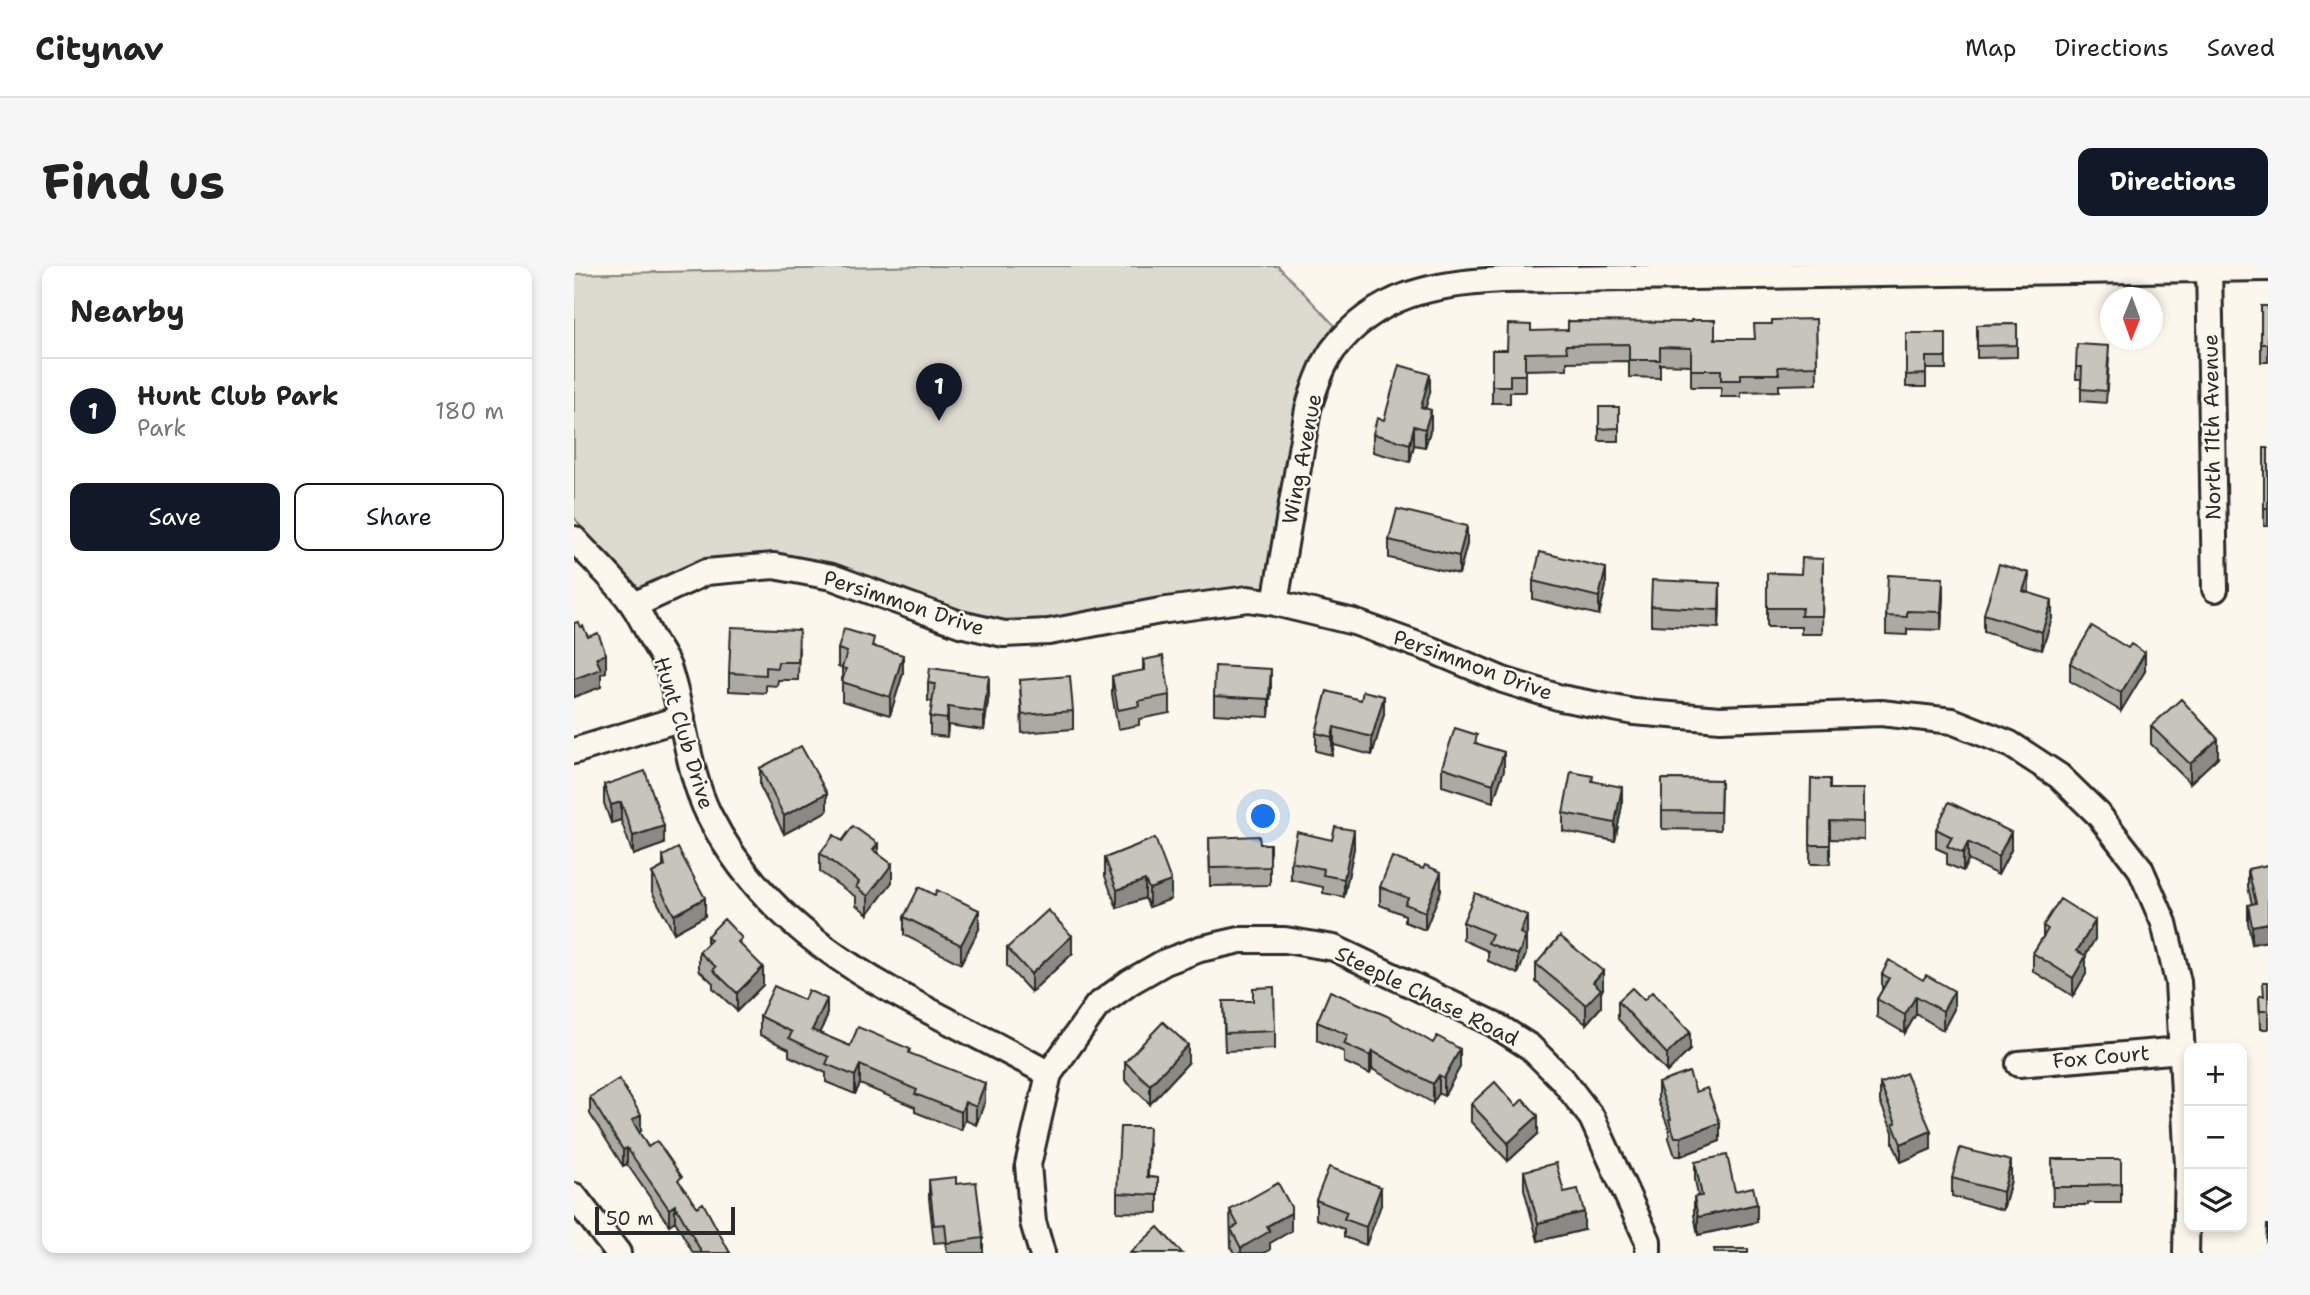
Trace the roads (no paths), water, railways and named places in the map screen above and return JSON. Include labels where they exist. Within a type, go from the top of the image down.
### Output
[{"type":"street","name":"North 11th Avenue","points":[[2209,267],[2215,589]]},
{"type":"street","name":"Wing Avenue","points":[[1275,603],[1308,409],[1318,379],[1333,350],[1357,325],[1383,304],[1413,293],[1500,273],[2268,268]]},
{"type":"street","name":"Hunt Club Drive","points":[[574,539],[634,605],[667,664],[690,756],[708,812],[727,846],[757,887],[786,918],[857,972],[1049,1074]]},
{"type":"street","name":"Persimmon Drive","points":[[634,605],[706,572],[774,566],[832,578],[960,624],[1004,634],[1049,632],[1160,611],[1248,599],[1353,622],[1432,650],[1503,680],[1561,698],[1622,710],[1720,719],[1881,713],[1952,721],[2010,744],[2059,776],[2098,814],[2140,868],[2164,923],[2175,970],[2182,1050],[2188,1166],[2186,1253]]},
{"type":"street","points":[[574,751],[682,718]]},
{"type":"street","name":"Steeple Chase Road","points":[[1049,1074],[1097,1006],[1130,982],[1165,962],[1200,949],[1240,940],[1285,940],[1334,948],[1494,1024],[1530,1047],[1563,1080],[1592,1118],[1648,1241],[1648,1253]]},
{"type":"street","name":"Fox Court","points":[[2019,1064],[2182,1050]]},
{"type":"street","points":[[1042,1253],[1033,1222],[1028,1165],[1049,1074]]},
{"type":"street","points":[[574,1196],[618,1253]]},
{"type":"place","name":"Hunt Club Park","points":[[939,421]]}]
